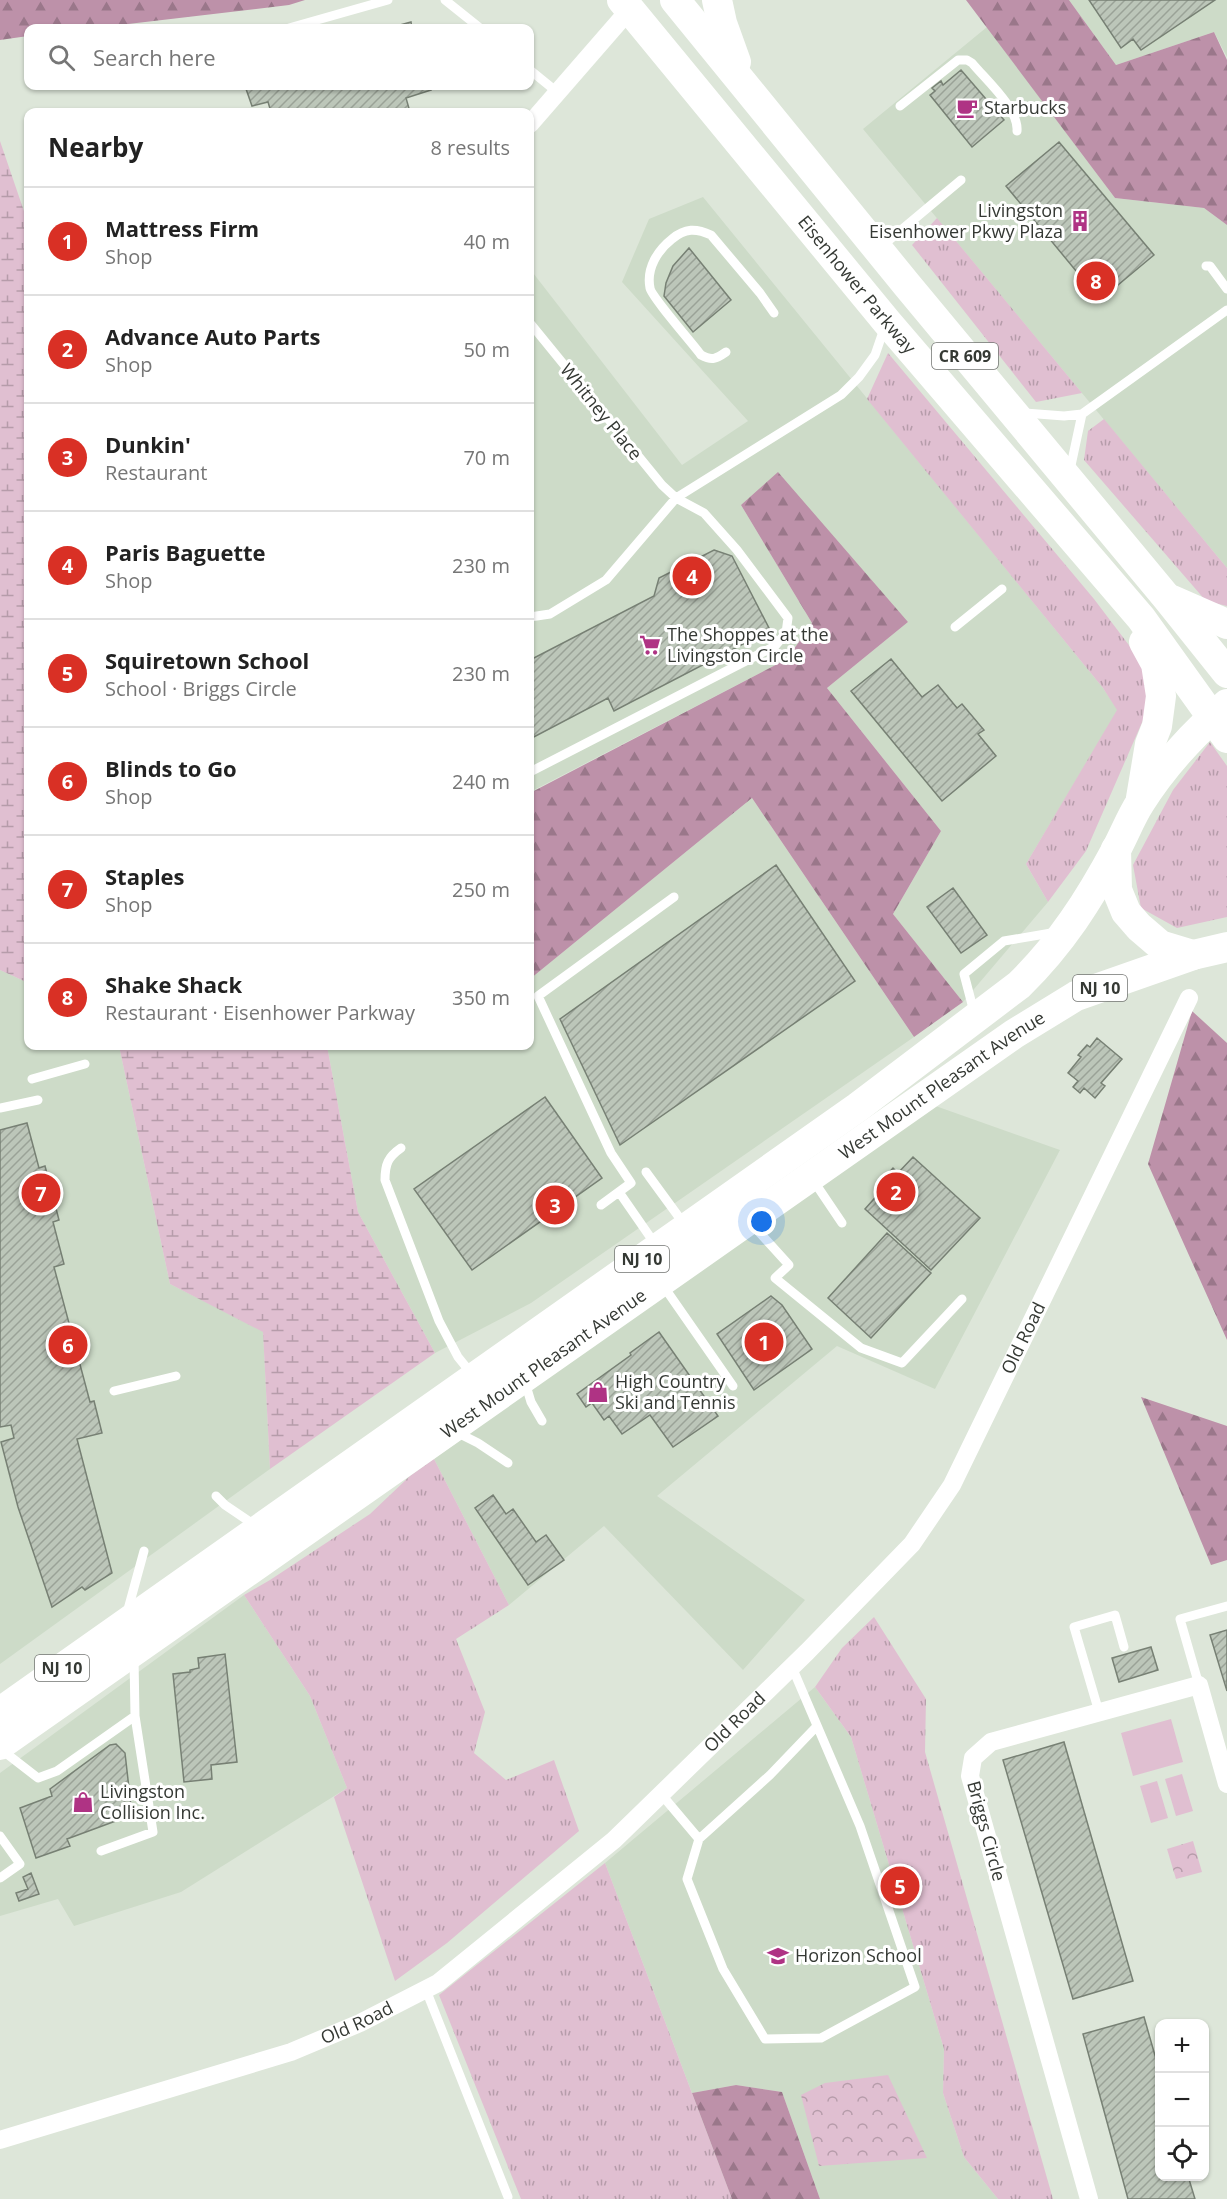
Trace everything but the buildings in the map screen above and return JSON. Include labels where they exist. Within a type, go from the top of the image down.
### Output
[{"type":"main road","name":"Eisenhower Parkway","points":[[675,0],[1227,673]]},
{"type":"main road","points":[[717,0],[722,23],[743,82]]},
{"type":"main road","name":"Eisenhower Parkway","points":[[626,5],[887,322],[1141,618],[1222,720]]},
{"type":"main road","points":[[1167,598],[1227,624]]},
{"type":"main road","points":[[1140,803],[1161,696],[1156,664],[1144,645],[1141,618]]},
{"type":"main road","name":"NJ 10","points":[[1116,849],[1140,803],[1187,742],[1222,720]]},
{"type":"main road","points":[[1116,849],[1117,890],[1126,912],[1138,927],[1160,945],[1214,952]]},
{"type":"main road","name":"West Mount Pleasant Avenue","points":[[0,1746],[260,1529],[858,1107],[1019,985],[1043,962],[1068,930],[1116,849]]},
{"type":"main road","name":"West Mount Pleasant Avenue","points":[[0,1712],[129,1638],[451,1429],[1014,1034],[1076,996],[1214,952]]},
{"type":"street","points":[[534,119],[626,5]]},
{"type":"street","name":"Old Road","points":[[0,2140],[291,2052],[360,2023],[438,1983],[614,1840],[792,1667],[912,1544],[952,1485],[1188,998]]},
{"type":"street","points":[[1199,1685],[1227,1784]]},
{"type":"street","name":"Briggs Circle","points":[[1089,2199],[970,1776],[973,1758],[992,1742],[1199,1685]]},
{"type":"lane","points":[[303,24],[388,0]]},
{"type":"lane","points":[[446,0],[475,24]]},
{"type":"lane","points":[[900,106],[958,60],[967,60],[972,63],[1017,118],[1017,131]]},
{"type":"lane","points":[[534,73],[557,92]]},
{"type":"lane","points":[[878,250],[961,180]]},
{"type":"lane","points":[[726,352],[715,359],[708,359],[701,355],[650,290],[650,276],[661,248],[676,235],[689,229],[700,230],[711,235],[774,313]]},
{"type":"lane","points":[[1206,266],[1210,266],[1227,289]]},
{"type":"lane","points":[[1011,411],[1033,415],[1082,414],[1227,310]]},
{"type":"lane","points":[[534,616],[550,614],[606,579],[676,498],[841,394],[875,355],[887,322]]},
{"type":"lane","name":"Whitney Place","points":[[534,328],[662,485],[676,498],[704,513],[737,550],[788,618],[786,633],[776,646],[534,770]]},
{"type":"lane","points":[[1069,481],[1082,414]]},
{"type":"lane","points":[[955,627],[1002,589]]},
{"type":"lane","points":[[601,1205],[631,1183],[611,1154],[538,996],[674,897]]},
{"type":"lane","points":[[976,1018],[963,974],[1004,941],[1068,930]]},
{"type":"lane","points":[[32,1079],[86,1064]]},
{"type":"lane","points":[[0,1108],[38,1100]]},
{"type":"lane","points":[[401,1148],[390,1156],[385,1166],[385,1180],[440,1321],[458,1357],[475,1377]]},
{"type":"lane","points":[[646,1172],[687,1228]]},
{"type":"lane","points":[[811,1177],[842,1222]]},
{"type":"lane","points":[[619,1192],[657,1249]]},
{"type":"lane","points":[[749,1220],[789,1266],[775,1278],[861,1348],[903,1364],[962,1299]]},
{"type":"lane","points":[[661,1282],[733,1386]]},
{"type":"lane","points":[[114,1391],[176,1376]]},
{"type":"lane","points":[[523,1379],[531,1402],[542,1421]]},
{"type":"lane","points":[[451,1429],[478,1443],[508,1463]]},
{"type":"lane","points":[[216,1496],[225,1505],[260,1529]]},
{"type":"lane","points":[[101,1851],[153,1832],[135,1716],[129,1638],[144,1551]]},
{"type":"lane","points":[[1199,1685],[1180,1619],[1227,1605]]},
{"type":"lane","points":[[1099,1712],[1074,1627],[1114,1615],[1124,1647]]},
{"type":"lane","points":[[792,1667],[860,1826],[915,1987],[821,2038],[765,2039],[723,1969],[687,1879],[699,1839],[770,1775],[817,1726]]},
{"type":"lane","points":[[0,1746],[38,1778],[57,1771],[135,1716]]},
{"type":"lane","points":[[661,1794],[699,1839]]},
{"type":"lane","points":[[0,1836],[20,1864],[0,1878]]},
{"type":"lane","points":[[426,1990],[508,2197]]},
{"type":"shaded area","points":[[1069,0],[1227,0],[1227,57],[1214,32],[1116,65]]},
{"type":"shaded area","points":[[987,27],[1115,198],[1204,208],[1227,225],[1227,568],[863,129]]},
{"type":"shaded area","points":[[703,197],[1103,688],[1118,710],[1026,864],[1048,902],[963,1002],[893,914],[941,831],[827,688],[908,622],[741,505],[812,623],[787,659],[534,790],[534,274],[682,465],[748,421],[622,282],[649,219]]},
{"type":"shaded area","points":[[752,798],[914,1037],[531,1303],[435,1353],[358,1212],[328,1050],[534,1050],[534,976]]},
{"type":"shaded area","points":[[0,970],[24,981],[24,1050],[120,1050],[170,1284],[263,1331],[270,1469],[0,1664]]},
{"type":"shaded area","points":[[930,1104],[1060,1150],[935,1389],[837,1346],[657,1496],[805,1600],[743,1670],[604,1526],[509,1605],[434,1459]]},
{"type":"shaded area","points":[[244,1595],[310,1696],[347,1788],[181,1892],[74,1926],[58,1899],[0,1916],[0,1773]]},
{"type":"shaded area","name":"Horizon School","points":[[815,1687],[851,1737],[944,2049],[943,2093],[964,2157],[998,2199],[820,2199],[782,2092],[736,2085],[692,2093],[605,1863]]},
{"type":"green space","points":[[0,0],[305,0],[289,5],[128,24],[24,24],[24,37],[0,40]]},
{"type":"green space","points":[[966,0],[1069,0],[1116,65],[1214,32],[1227,60],[1227,225],[1204,208],[1115,198]]},
{"type":"green space","points":[[0,141],[24,211],[24,981],[0,970]]},
{"type":"green space","points":[[937,218],[1082,393],[1036,402],[912,245]]},
{"type":"green space","points":[[888,353],[1094,599],[1147,669],[1147,711],[1086,851],[1048,902],[1026,864],[1117,710],[1103,688],[867,399]]},
{"type":"green space","points":[[1104,419],[1227,568],[1227,606],[1206,601],[1084,460],[1088,431]]},
{"type":"green space","points":[[778,472],[908,622],[827,688],[941,831],[893,914],[963,1002],[914,1037],[752,798],[534,976],[534,791],[787,659],[812,623],[741,505]]},
{"type":"green space","points":[[1210,742],[1227,766],[1227,917],[1177,928],[1141,908],[1133,865],[1173,790]]},
{"type":"green space","points":[[1192,1011],[1227,1043],[1227,1340],[1148,1164]]},
{"type":"green space","points":[[120,1050],[328,1050],[358,1212],[435,1353],[270,1469],[263,1332],[170,1284]]},
{"type":"green space","points":[[1141,1397],[1227,1426],[1227,1560],[1211,1565]]},
{"type":"green space","points":[[434,1459],[509,1605],[456,1639],[485,1712],[474,1753],[506,1780],[554,1760],[579,1831],[447,1943],[395,1981],[334,1797],[347,1788],[310,1696],[244,1595],[370,1514],[410,1476]]},
{"type":"green space","points":[[874,1617],[926,1699],[925,1752],[1053,2199],[998,2199],[964,2157],[943,2093],[944,2049],[851,1737],[815,1687],[842,1648]]},
{"type":"green space","points":[[1171,1719],[1183,1762],[1133,1776],[1121,1733]]},
{"type":"green space","points":[[1182,1774],[1193,1811],[1176,1816],[1165,1779]]},
{"type":"green space","points":[[1157,1781],[1168,1818],[1151,1823],[1140,1786]]},
{"type":"green space","points":[[1193,1841],[1202,1872],[1176,1879],[1167,1849]]},
{"type":"green space","points":[[605,1863],[732,2199],[521,2199],[439,1995]]},
{"type":"green space","points":[[888,2075],[927,2158],[819,2166],[801,2095],[825,2083]]},
{"type":"green space","points":[[736,2085],[782,2092],[820,2199],[732,2199],[692,2093]]},
{"type":"place","name":"Starbucks","points":[[967,108]]},
{"type":"place","name":"Livingston Eisenhower Pkwy Plaza","points":[[1080,221]]},
{"type":"place","name":"Shake Shack","points":[[1096,281]]},
{"type":"place","name":"Paris Baguette","points":[[692,576]]},
{"type":"place","name":"The Shoppes at the Livingston Circle","points":[[650,645]]},
{"type":"place","name":"Advance Auto Parts","points":[[896,1192]]},
{"type":"place","name":"Staples","points":[[41,1193]]},
{"type":"place","name":"Dunkin'","points":[[555,1205]]},
{"type":"place","name":"Mattress Firm","points":[[764,1342]]},
{"type":"place","name":"Blinds to Go","points":[[68,1345]]},
{"type":"place","name":"High Country Ski and Tennis","points":[[598,1392]]},
{"type":"place","name":"Livingston Collision Inc.","points":[[83,1802]]},
{"type":"place","name":"Squiretown School","points":[[900,1886]]},
{"type":"place","name":"Horizon School","points":[[778,1956]]}]
